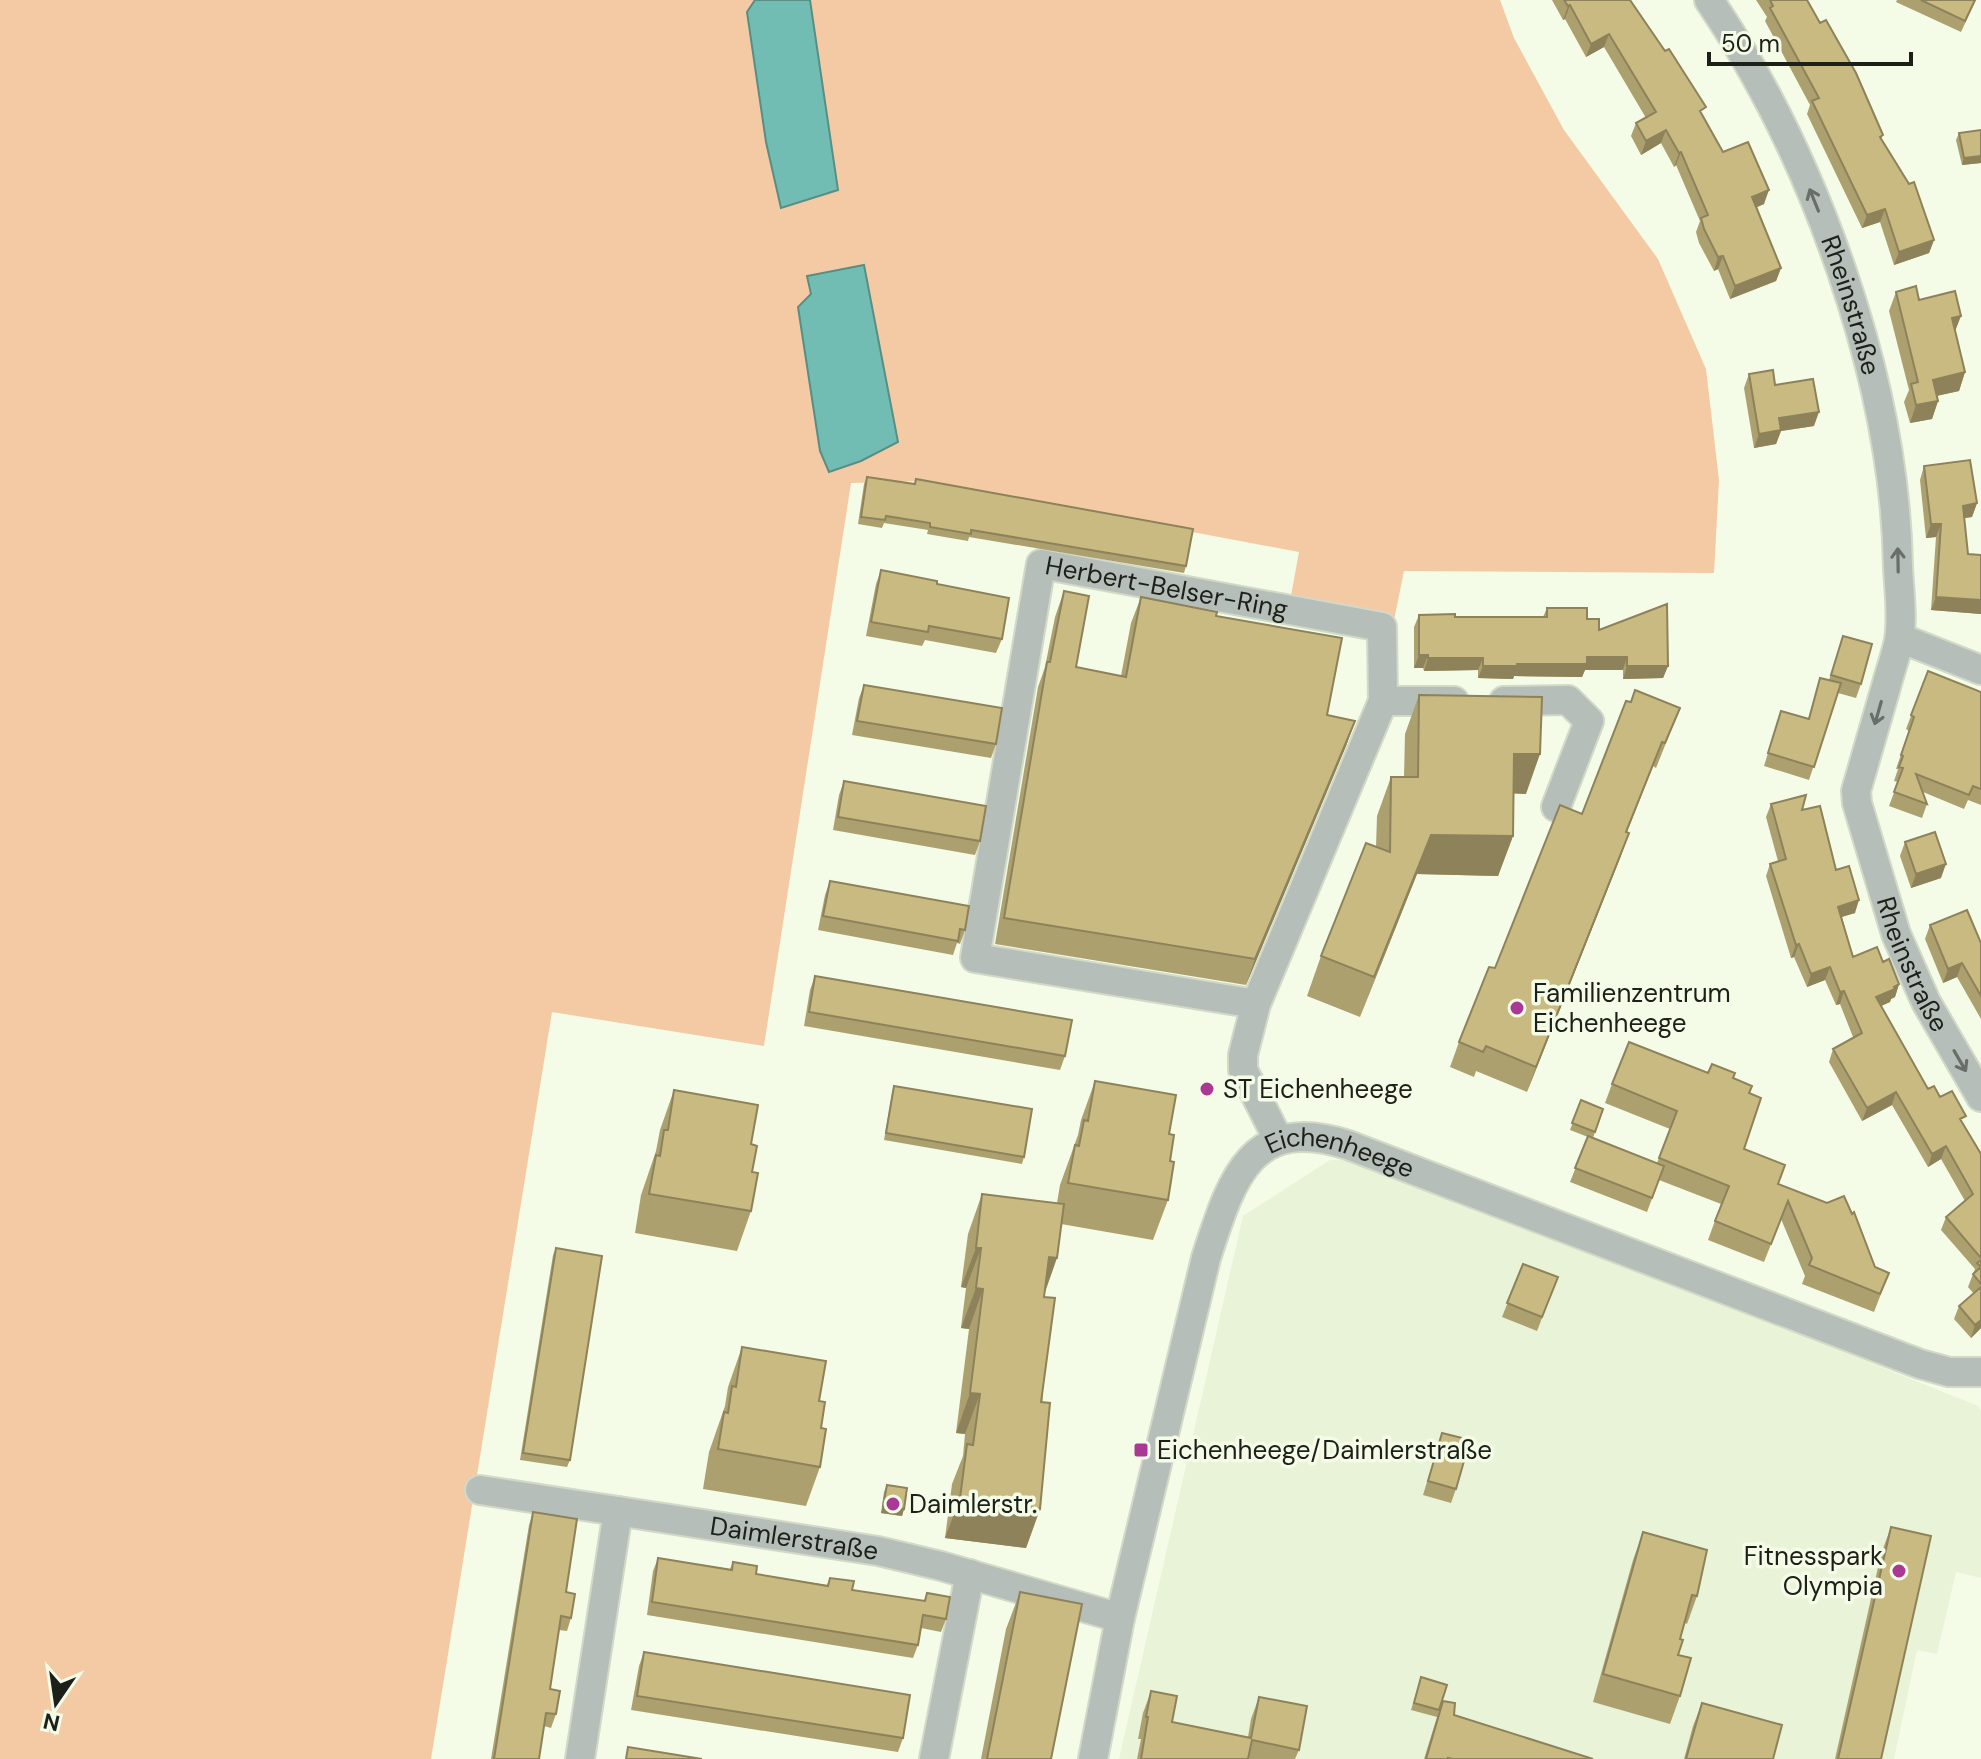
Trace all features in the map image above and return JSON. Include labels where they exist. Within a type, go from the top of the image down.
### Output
[{"type":"street","name":"Rheinstraße","points":[[1709,0],[1760,83],[1792,145],[1835,252],[1873,383],[1888,454],[1898,525],[1900,638],[1856,791],[1857,803],[1896,934],[1926,1002],[1981,1097]]},
{"type":"street","name":"Herbert-Belser-Ring","points":[[1256,1004],[975,958],[1041,564],[1382,627],[1383,701],[1256,1004],[1243,1055],[1243,1070],[1278,1139]]},
{"type":"street","points":[[1900,638],[1981,670]]},
{"type":"street","points":[[1383,701],[1568,700],[1589,721],[1556,807]]},
{"type":"street","name":"Eichenheege","points":[[1093,1759],[1120,1618],[1206,1258],[1224,1202],[1250,1157],[1278,1139],[1312,1135],[1348,1145],[1920,1364],[1979,1376]]},
{"type":"street","name":"Daimlerstraße","points":[[480,1490],[878,1551],[1120,1618]]},
{"type":"street","points":[[580,1759],[618,1511]]},
{"type":"street","points":[[934,1759],[970,1574]]},
{"type":"shaded area","points":[[0,0],[755,0],[747,12],[766,142],[781,207],[838,189],[810,0],[1500,0],[1514,38],[1564,130],[1658,259],[1706,369],[1719,480],[1714,573],[1404,571],[1394,620],[1290,601],[1299,552],[921,481],[851,483],[764,1046],[552,1012],[431,1759],[0,1759]],"holes":[[[807,277],[898,442],[861,461],[829,472],[820,451],[798,307],[811,294]]]},
{"type":"shaded area","points":[[1330,1160],[1351,1160],[1531,1226],[1978,1406],[1981,1411],[1981,1578],[1956,1572],[1937,1654],[1917,1650],[1894,1759],[1119,1759],[1243,1216]]},
{"type":"water","points":[[755,0],[810,0],[838,190],[781,208],[766,142],[747,12]]},
{"type":"water","points":[[864,265],[898,442],[861,461],[829,472],[820,451],[798,307],[811,294],[807,276]]},
{"type":"building","points":[[1564,0],[1630,0],[1665,51],[1669,49],[1706,107],[1700,111],[1723,152],[1748,142],[1769,190],[1752,197],[1781,268],[1735,286],[1723,256],[1718,257],[1704,229],[1701,218],[1708,215],[1681,152],[1666,130],[1646,141],[1636,123],[1656,112],[1609,34],[1591,44],[1570,5]]},
{"type":"building","points":[[1770,0],[1807,0],[1820,23],[1826,20],[1856,73],[1883,135],[1880,137],[1909,184],[1914,182],[1934,240],[1899,252],[1885,209],[1867,215],[1812,101],[1819,98],[1770,8],[1773,6]]},
{"type":"building","points":[[1921,0],[1975,0],[1965,21]]},
{"type":"building","points":[[1981,130],[1981,156],[1964,158],[1959,133]]},
{"type":"building","points":[[1916,286],[1919,300],[1955,291],[1961,316],[1952,318],[1965,372],[1933,380],[1938,401],[1916,405],[1911,384],[1918,382],[1896,292]]},
{"type":"building","points":[[1773,370],[1775,385],[1813,379],[1819,412],[1779,418],[1781,430],[1759,434],[1749,374]]},
{"type":"building","points":[[1970,460],[1977,503],[1963,506],[1968,554],[1981,555],[1981,600],[1936,597],[1941,524],[1931,524],[1924,466]]},
{"type":"building","points":[[867,477],[915,484],[916,479],[1193,529],[1186,566],[971,530],[971,534],[886,516],[885,520],[861,517]]},
{"type":"building","points":[[881,570],[1009,598],[1002,639],[929,626],[928,632],[871,622]]},
{"type":"building","points":[[1064,591],[1089,596],[1076,667],[1126,677],[1141,597],[1217,612],[1216,616],[1342,638],[1327,715],[1355,721],[1255,959],[1004,918],[1047,662],[1050,662]]},
{"type":"building","points":[[1667,604],[1668,666],[1627,666],[1627,657],[1587,657],[1587,664],[1483,666],[1483,658],[1428,658],[1428,655],[1419,655],[1419,615],[1547,617],[1547,608],[1587,608],[1587,619],[1599,619],[1599,630]]},
{"type":"building","points":[[1843,636],[1872,644],[1861,684],[1831,675]]},
{"type":"building","points":[[1928,671],[1981,692],[1981,789],[1973,786],[1969,795],[1916,774],[1927,804],[1894,792],[1903,768],[1899,767],[1914,717],[1911,715]]},
{"type":"building","points":[[1820,678],[1841,683],[1814,767],[1768,753],[1781,711],[1809,719]]},
{"type":"building","points":[[864,685],[1002,708],[996,744],[857,721]]},
{"type":"building","name":"Familienzentrum Eichenheege","points":[[1635,690],[1680,708],[1665,743],[1662,742],[1536,1067],[1486,1046],[1483,1052],[1459,1042],[1489,967],[1495,968],[1560,805],[1582,814],[1626,701],[1631,702]]},
{"type":"building","points":[[1419,695],[1542,697],[1540,754],[1514,754],[1513,836],[1431,835],[1374,977],[1321,956],[1366,843],[1390,852],[1391,777],[1418,777]]},
{"type":"building","points":[[844,781],[986,806],[980,841],[838,817]]},
{"type":"building","points":[[1806,795],[1802,810],[1820,806],[1836,870],[1849,866],[1859,900],[1838,907],[1853,957],[1877,947],[1883,962],[1889,959],[1899,984],[1876,997],[1928,1089],[1934,1086],[1940,1097],[1952,1091],[1966,1116],[1960,1119],[1981,1154],[1981,1258],[1946,1217],[1973,1194],[1946,1146],[1932,1154],[1896,1092],[1867,1108],[1833,1049],[1862,1033],[1830,967],[1811,974],[1799,944],[1796,945],[1770,864],[1786,859],[1771,804]]},
{"type":"building","points":[[1935,832],[1946,864],[1916,874],[1905,842]]},
{"type":"building","points":[[830,881],[969,906],[965,930],[960,929],[958,941],[823,916]]},
{"type":"building","points":[[1967,910],[1981,943],[1981,996],[1962,963],[1948,969],[1930,925]]},
{"type":"building","points":[[815,976],[1072,1020],[1065,1056],[809,1012]]},
{"type":"building","points":[[1629,1042],[1708,1073],[1712,1064],[1735,1073],[1733,1078],[1752,1086],[1749,1093],[1761,1098],[1744,1149],[1785,1165],[1778,1184],[1827,1203],[1844,1196],[1852,1214],[1854,1212],[1875,1267],[1889,1273],[1880,1294],[1809,1265],[1812,1258],[1788,1201],[1771,1244],[1715,1221],[1729,1186],[1659,1158],[1677,1111],[1612,1084]]},
{"type":"building","points":[[1095,1081],[1176,1095],[1169,1134],[1174,1135],[1170,1161],[1174,1162],[1168,1200],[1068,1183],[1075,1145],[1079,1146],[1084,1120],[1088,1121]]},
{"type":"building","points":[[894,1086],[1032,1109],[1024,1157],[886,1133]]},
{"type":"building","points":[[674,1090],[758,1105],[751,1144],[757,1146],[752,1172],[758,1173],[751,1211],[649,1194],[656,1155],[660,1156],[664,1130],[668,1130]]},
{"type":"building","points":[[1581,1100],[1603,1109],[1595,1132],[1572,1123]]},
{"type":"building","points":[[1588,1136],[1664,1166],[1652,1198],[1575,1168]]},
{"type":"building","points":[[982,1194],[1064,1204],[1057,1258],[1049,1257],[1044,1297],[1055,1298],[1041,1402],[1050,1403],[1040,1509],[960,1498],[967,1444],[973,1445],[980,1394],[970,1393],[983,1289],[976,1288],[981,1248],[976,1248]]},
{"type":"building","points":[[556,1248],[602,1256],[570,1460],[523,1453]]},
{"type":"building","points":[[1523,1264],[1558,1277],[1542,1317],[1507,1303]]},
{"type":"building","points":[[1981,1267],[1981,1284],[1973,1274]]},
{"type":"building","points":[[1981,1287],[1981,1320],[1975,1325],[1959,1306]]},
{"type":"building","points":[[742,1347],[826,1361],[819,1401],[825,1402],[821,1428],[826,1429],[820,1467],[718,1449],[724,1412],[728,1413],[732,1386],[736,1387]]},
{"type":"building","points":[[1442,1433],[1470,1440],[1456,1489],[1428,1481]]},
{"type":"building","name":"Daimlerstr.","points":[[887,1485],[907,1488],[904,1509],[883,1506]]},
{"type":"building","points":[[533,1512],[577,1519],[566,1592],[575,1594],[571,1618],[561,1616],[550,1689],[560,1691],[556,1714],[546,1713],[539,1759],[494,1759]]},
{"type":"building","points":[[1891,1527],[1931,1536],[1881,1759],[1838,1759]]},
{"type":"building","points":[[1643,1532],[1707,1550],[1697,1596],[1692,1595],[1680,1639],[1683,1640],[1678,1655],[1691,1658],[1680,1696],[1603,1674]]},
{"type":"building","points":[[658,1558],[732,1570],[733,1562],[757,1566],[756,1574],[828,1586],[830,1578],[854,1581],[852,1590],[925,1601],[927,1593],[950,1597],[946,1619],[923,1615],[918,1645],[652,1602]]},
{"type":"building","points":[[1020,1592],[1082,1604],[1051,1759],[987,1759]]},
{"type":"building","points":[[644,1652],[910,1695],[903,1738],[637,1696]]},
{"type":"building","points":[[1421,1677],[1447,1685],[1439,1710],[1414,1703]]},
{"type":"building","points":[[1151,1691],[1177,1696],[1172,1722],[1251,1738],[1259,1697],[1307,1706],[1299,1750],[1252,1740],[1248,1759],[1141,1759]]},
{"type":"building","points":[[1443,1701],[1455,1703],[1454,1715],[1593,1759],[1426,1759]]},
{"type":"building","points":[[1702,1703],[1782,1725],[1773,1759],[1686,1759]]},
{"type":"building","points":[[628,1747],[702,1759],[626,1759]]},
{"type":"place","name":"Familienzentrum Eichenheege","points":[[1517,1008]]},
{"type":"place","name":"ST Eichenheege","points":[[1207,1089]]},
{"type":"place","name":"Eichenheege/Daimlerstraße","points":[[1141,1450]]},
{"type":"place","name":"Daimlerstr.","points":[[893,1504]]},
{"type":"place","name":"Fitnesspark Olympia","points":[[1899,1571]]}]
